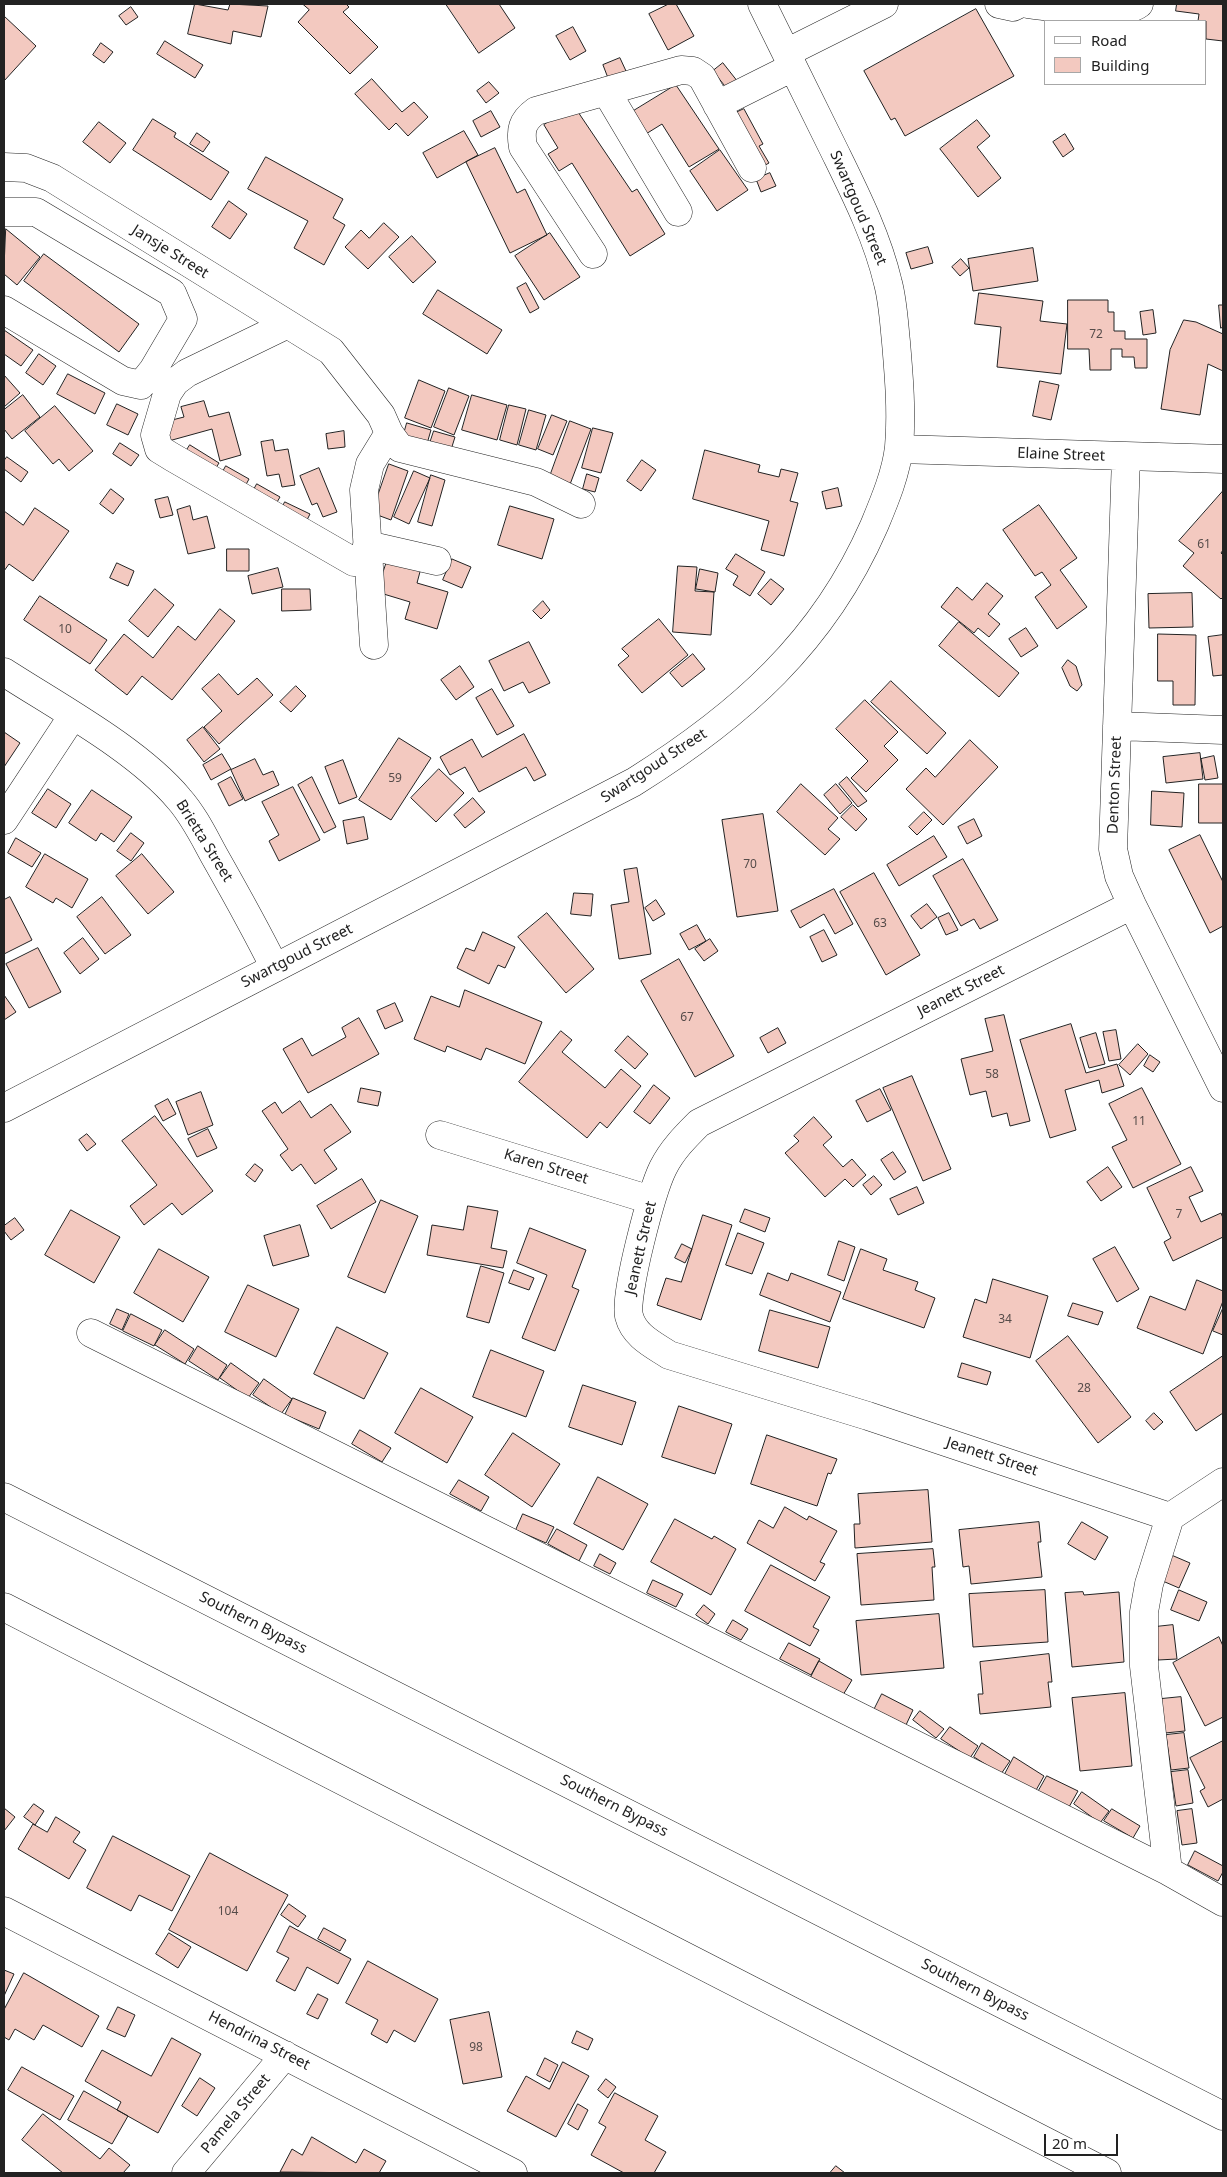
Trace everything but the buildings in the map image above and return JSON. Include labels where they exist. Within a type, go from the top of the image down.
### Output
[{"type":"main road","name":"Swartgoud Street","points":[[4,1108],[634,782],[689,747],[738,708],[789,658],[824,616],[844,584],[868,538],[884,501],[898,449],[899,378],[888,283],[873,236],[854,191],[762,4]]},
{"type":"main road","points":[[717,105],[884,4]]},
{"type":"main road","points":[[999,4],[1013,7],[1019,4]]},
{"type":"main road","points":[[1028,4],[1087,11],[1130,10],[1139,4]]},
{"type":"main road","points":[[593,254],[523,147],[520,131],[526,118],[536,111],[681,70],[693,71],[702,77],[752,168]]},
{"type":"main road","points":[[606,91],[678,212]]},
{"type":"main road","name":"Jansje Street","points":[[4,167],[26,168],[52,178],[331,351],[381,415],[388,433]]},
{"type":"main road","points":[[4,212],[36,212],[172,293],[183,319],[153,370],[141,385],[122,381],[4,310]]},
{"type":"main road","points":[[286,324],[186,373],[166,394],[155,434],[159,449],[361,554],[436,561]]},
{"type":"main road","points":[[374,645],[361,554],[364,490],[370,464],[388,433],[400,448],[536,482],[581,504]]},
{"type":"main road","name":"Elaine Street","points":[[898,449],[1223,459]]},
{"type":"main road","name":"Denton Street","points":[[1126,457],[1114,849],[1119,876],[1132,905],[1223,1088]]},
{"type":"main road","name":"Brietta Street","points":[[4,672],[117,746],[147,769],[179,799],[196,822],[242,904],[274,968]]},
{"type":"main road","points":[[4,820],[72,716]]},
{"type":"main road","points":[[1117,726],[1223,730]]},
{"type":"main road","name":"Jeanett Street","points":[[1132,905],[705,1119],[674,1149],[663,1168],[651,1200],[636,1263],[629,1297],[629,1316],[636,1331],[649,1343],[670,1355],[868,1416],[1170,1516]]},
{"type":"main road","name":"Karen Street","points":[[440,1135],[651,1200]]},
{"type":"main road","points":[[91,1333],[1168,1871],[1223,1902]]},
{"type":"main road","points":[[1168,1871],[1144,1666],[1144,1612],[1148,1584],[1170,1516],[1223,1482]]},
{"type":"main road","name":"Southern Bypass","points":[[4,1497],[1223,2116]]},
{"type":"main road","points":[[4,1607],[1107,2173]]},
{"type":"main road","name":"Hendrina Street","points":[[4,1911],[513,2173]]},
{"type":"main road","name":"Pamela Street","points":[[186,2173],[285,2055]]}]
